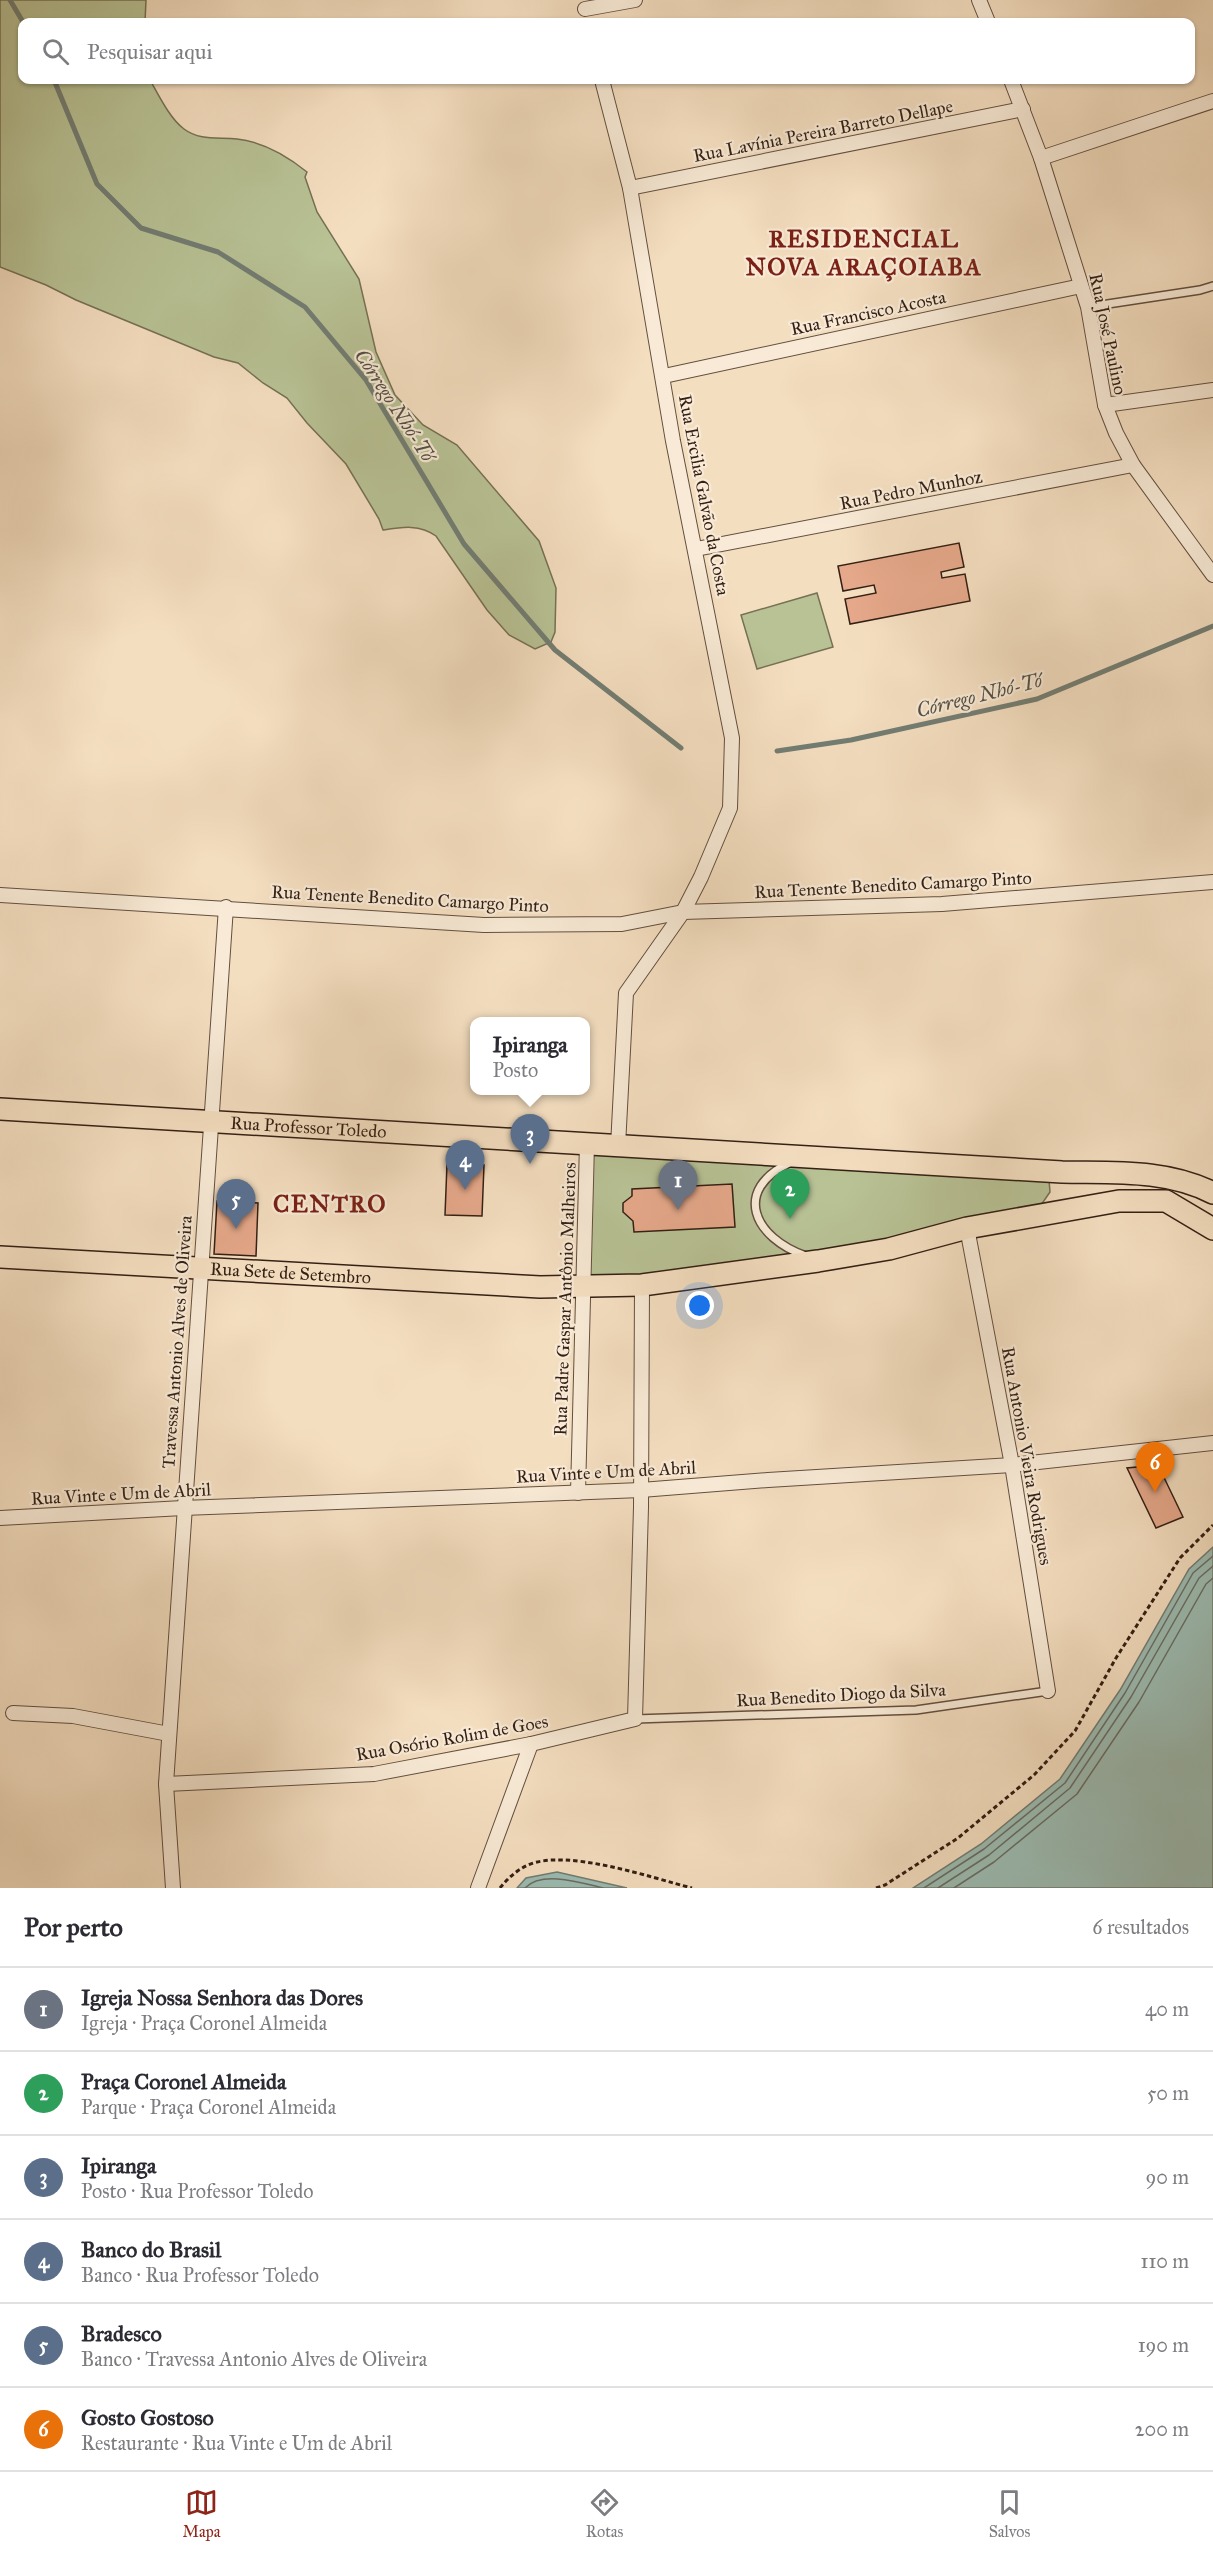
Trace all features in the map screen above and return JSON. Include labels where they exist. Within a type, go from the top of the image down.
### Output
[{"type":"main road","name":"Rua Professor Toledo","points":[[0,1109],[1062,1172],[1159,1175],[1195,1184],[1213,1193]]},
{"type":"main road","name":"Rua Sete de Setembro","points":[[0,1257],[540,1287],[642,1286],[889,1250],[967,1228],[1119,1201],[1166,1201],[1213,1229]]},
{"type":"street","points":[[585,10],[634,0]]},
{"type":"street","points":[[979,0],[986,18]]},
{"type":"street","name":"Rua Ercilia Galvão da Costa","points":[[603,84],[630,188],[673,441],[732,738],[730,808],[701,877],[683,912],[626,993],[618,1146]]},
{"type":"street","name":"Rua José Paulino","points":[[1013,84],[1041,158],[1088,307],[1105,405],[1116,433],[1133,465],[1213,575]]},
{"type":"street","points":[[1041,158],[1213,101]]},
{"type":"street","name":"Rua Lavínia Pereira Barreto Dellape","points":[[630,188],[1023,109]]},
{"type":"street","name":"Rua Francisco Acosta","points":[[663,376],[1081,286]]},
{"type":"street","points":[[1105,405],[1213,390]]},
{"type":"street","name":"Rua Pedro Munhoz","points":[[696,549],[1133,465]]},
{"type":"street","name":"Rua Tenente Benedito Camargo Pinto","points":[[0,895],[226,907],[484,925],[622,924],[683,912],[942,904],[1213,882]]},
{"type":"street","name":"Travessa Antonio Alves de Oliveira","points":[[173,1888],[166,1784],[183,1508],[226,907]]},
{"type":"street","name":"Rua Padre Gaspar Antônio Malheiros","points":[[578,1493],[587,1143]]},
{"type":"street","name":"Rua Antonio Vieira Rodrigues","points":[[967,1228],[1012,1465],[1048,1691]]},
{"type":"street","points":[[635,1719],[641,1490],[642,1286]]},
{"type":"street","name":"Rua Vinte e Um de Abril","points":[[0,1518],[183,1508],[641,1490],[1012,1465],[1213,1443]]},
{"type":"street","points":[[13,1713],[73,1716],[169,1734]]},
{"type":"street","name":"Rua Osório Rolim de Goes","points":[[166,1784],[374,1774],[531,1744],[635,1719]]},
{"type":"street","points":[[478,1888],[531,1744]]},
{"type":"lane","points":[[1088,307],[1213,286]]},
{"type":"lane","points":[[808,1157],[778,1169],[766,1178],[756,1202],[757,1217],[765,1232],[777,1243],[818,1261]]},
{"type":"lane","name":"Rua Benedito Diogo da Silva","points":[[635,1719],[916,1710],[1048,1691]]},
{"type":"path","points":[[876,1888],[885,1885],[958,1838],[1034,1775],[1051,1758],[1075,1731],[1116,1658],[1180,1558],[1213,1525]]},
{"type":"path","points":[[500,1888],[509,1877],[530,1864],[555,1860],[583,1861],[692,1888]]},
{"type":"green space","points":[[0,0],[146,0],[145,18],[18,18],[18,84],[152,84],[174,119],[190,133],[203,137],[237,139],[265,146],[283,155],[307,172],[305,177],[317,212],[359,279],[376,352],[395,395],[423,425],[457,445],[539,541],[556,588],[555,632],[551,642],[535,649],[509,635],[487,610],[436,536],[430,532],[404,527],[383,530],[379,519],[346,464],[287,398],[238,363],[214,357],[0,267]]},
{"type":"green space","points":[[817,593],[833,647],[757,669],[741,615]]},
{"type":"green space","points":[[591,1147],[1049,1180],[1050,1192],[1041,1205],[889,1246],[587,1282]]},
{"type":"water","points":[[1213,1547],[1213,1888],[913,1888],[981,1844],[1060,1779],[1120,1690],[1189,1569]]},
{"type":"water","points":[[557,1872],[627,1888],[517,1888],[526,1878]]},
{"type":"building","points":[[959,543],[964,567],[941,572],[942,578],[965,574],[970,601],[850,624],[845,599],[876,593],[874,585],[843,591],[838,566]]},
{"type":"building","points":[[447,1164],[484,1165],[482,1216],[445,1215]]},
{"type":"building","points":[[732,1184],[735,1227],[634,1232],[633,1221],[623,1212],[623,1203],[632,1196],[632,1189]]},
{"type":"building","points":[[217,1201],[258,1203],[256,1256],[214,1254]]},
{"type":"building","points":[[1158,1465],[1183,1517],[1156,1528],[1127,1468]]},
{"type":"waterway","name":"Córrego Nhó-Tó","points":[[10,0],[21,18]]},
{"type":"waterway","name":"Córrego Nhó-Tó","points":[[56,84],[97,184],[141,228],[218,252],[305,307],[366,380],[464,544],[555,650],[681,748]]},
{"type":"waterway","name":"Córrego Nhó-Tó","points":[[777,751],[851,740],[1037,699],[1213,626]]},
{"type":"place","name":"Ipiranga","points":[[530,1164]]},
{"type":"place","name":"Banco do Brasil","points":[[465,1190]]},
{"type":"place","name":"Igreja Nossa Senhora das Dores","points":[[678,1210]]},
{"type":"place","name":"Praça Coronel Almeida","points":[[790,1219]]},
{"type":"place","name":"Bradesco","points":[[236,1229]]},
{"type":"place","name":"Gosto Gostoso","points":[[1155,1492]]},
{"type":"district","name":"RESIDENCIAL NOVA ARAÇOIABA","points":[[864,253]]},
{"type":"district","name":"CENTRO","points":[[330,1204]]}]
